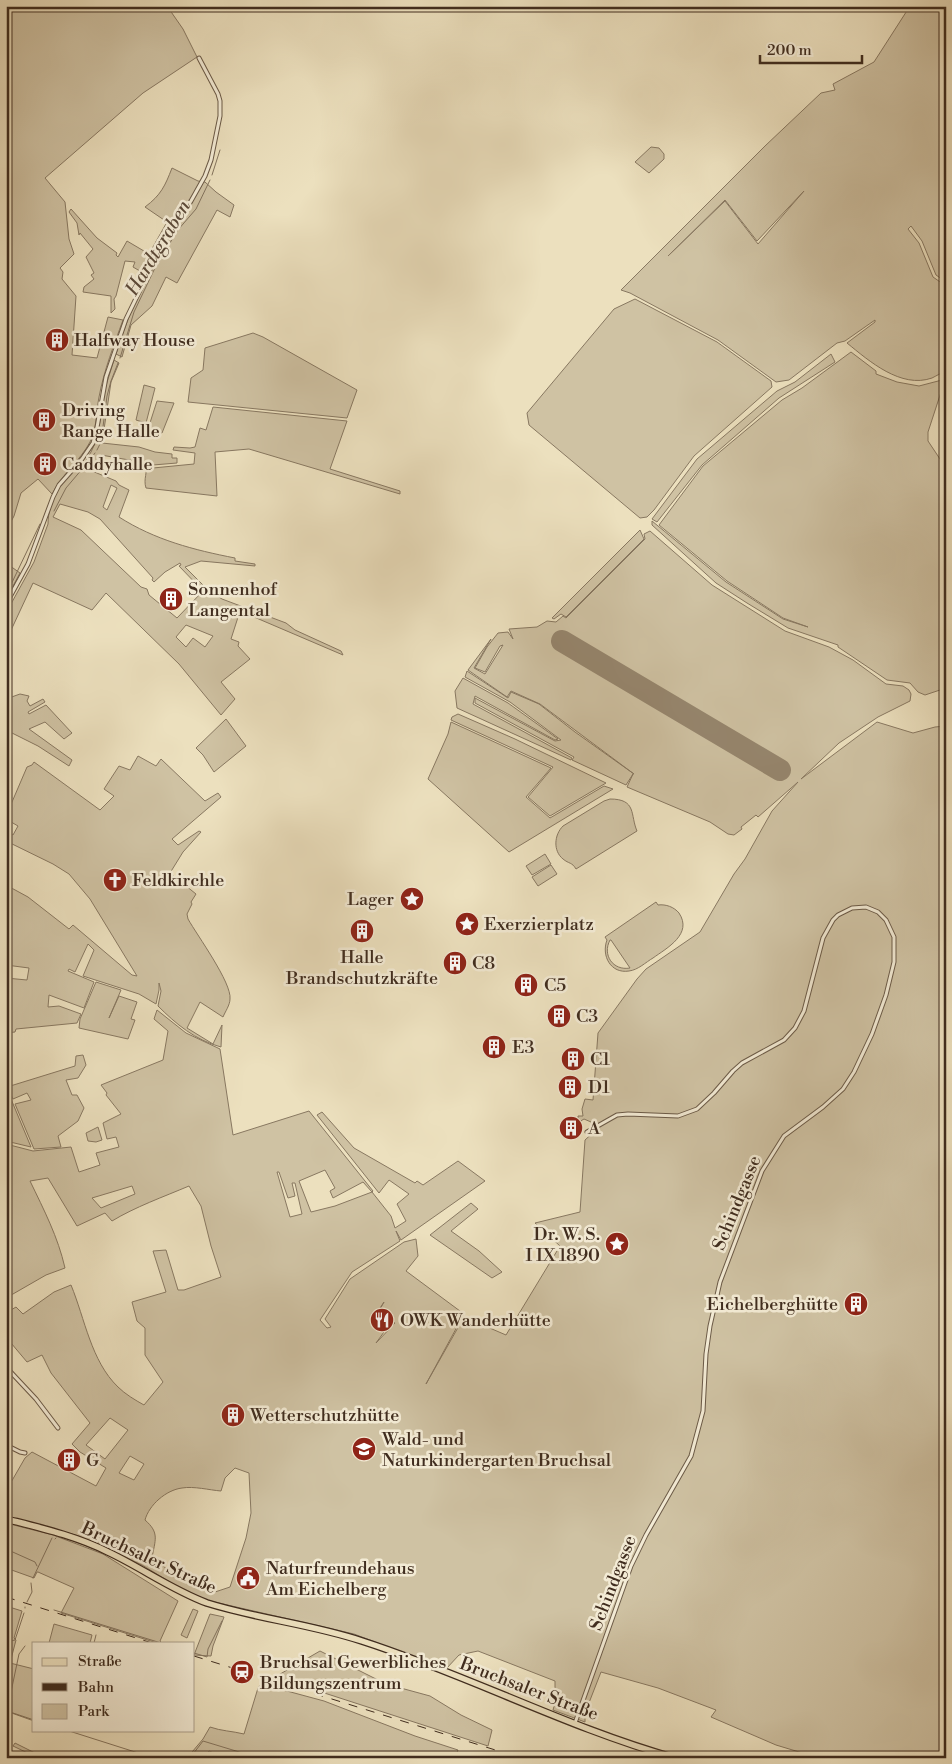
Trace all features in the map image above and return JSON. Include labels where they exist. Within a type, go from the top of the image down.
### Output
[{"type":"main road","name":"Bruchsaler Straße","points":[[6,1519],[52,1531],[90,1544],[200,1601],[238,1612],[318,1629],[362,1641],[638,1747],[675,1758]]},
{"type":"street","points":[[6,604],[28,564],[59,485],[79,463],[92,443],[96,433],[106,377],[126,319],[162,245],[191,201],[205,176],[211,160],[220,116],[220,100],[199,58]]},
{"type":"street","name":"Schindgasse","points":[[575,1723],[631,1566],[646,1535],[691,1456],[703,1411],[706,1354],[720,1282],[762,1171],[784,1136],[823,1107],[843,1089],[854,1072],[872,1034],[886,995],[894,962],[894,937],[886,920],[878,912],[866,907],[852,908],[838,915],[822,938],[804,1011],[795,1028],[784,1040],[742,1063],[697,1109],[678,1116],[617,1115],[587,1132]]},
{"type":"street","points":[[6,1367],[36,1399],[58,1428]]},
{"type":"street","points":[[6,1445],[20,1452],[25,1452]]},
{"type":"green space","points":[[6,6],[167,6],[183,29],[197,57],[143,93],[45,178],[65,202],[69,239],[74,254],[60,268],[63,272],[62,279],[76,296],[72,355],[97,358],[108,317],[123,320],[104,377],[95,426],[90,442],[52,494],[38,479],[21,493],[14,516],[6,531]]},
{"type":"green space","points":[[910,6],[946,6],[946,282],[936,275],[922,241],[911,226],[908,229],[919,243],[933,277],[946,286],[946,371],[932,378],[909,380],[897,377],[865,358],[847,343],[875,322],[875,320],[845,341],[837,343],[789,380],[776,382],[718,340],[621,290],[765,146],[821,93],[835,90],[833,84],[874,62]],"holes":[[[804,191],[758,244],[725,201],[668,256],[725,200],[757,241]]]},
{"type":"green space","points":[[651,147],[659,148],[664,154],[664,159],[649,173],[635,162]]},
{"type":"green space","points":[[172,168],[198,181],[205,182],[234,205],[230,217],[217,210],[177,283],[166,277],[152,306],[131,325],[122,357],[116,354],[127,321],[149,273],[175,227],[170,224],[145,274],[133,267],[135,262],[125,261],[114,299],[115,309],[111,313],[111,296],[83,292],[84,287],[94,279],[91,275],[94,273],[86,257],[93,249],[80,233],[79,235],[77,223],[69,212],[71,209],[97,238],[117,253],[118,257],[127,241],[149,254],[167,222],[145,207],[162,190]]},
{"type":"green space","points":[[635,299],[717,342],[771,381],[772,387],[694,456],[654,510],[647,517],[640,518],[529,425],[527,413],[614,309]]},
{"type":"green space","points":[[253,333],[357,390],[347,418],[188,402],[191,378],[203,370],[205,348]]},
{"type":"green space","points":[[851,352],[876,371],[876,374],[897,382],[919,386],[942,380],[944,383],[928,432],[928,441],[946,468],[946,688],[925,695],[918,692],[910,683],[887,680],[838,647],[838,645],[788,628],[747,603],[716,583],[652,525],[652,521],[726,582],[783,619],[808,627],[783,618],[727,581],[659,525],[703,466],[782,400],[802,388]]},
{"type":"green space","points":[[831,354],[835,362],[779,398],[702,465],[657,522],[652,519],[697,459],[777,391],[795,382]]},
{"type":"green space","points":[[114,360],[119,363],[111,382],[102,443],[139,447],[155,452],[172,454],[172,458],[177,458],[177,463],[153,465],[153,468],[194,464],[195,453],[173,450],[174,447],[195,447],[200,428],[206,430],[213,407],[347,421],[330,469],[400,491],[400,494],[249,449],[215,452],[217,496],[146,488],[146,463],[101,455],[92,469],[83,465],[98,437],[103,395]]},
{"type":"green space","points":[[144,385],[155,388],[146,423],[136,420]]},
{"type":"green space","points":[[157,401],[174,403],[162,433],[148,429]]},
{"type":"green space","points":[[80,466],[116,481],[119,485],[129,490],[119,517],[133,525],[175,543],[235,558],[235,561],[255,564],[255,566],[201,561],[185,567],[209,591],[222,599],[286,623],[295,630],[341,651],[343,655],[240,611],[231,639],[239,642],[238,646],[250,659],[221,682],[235,699],[221,715],[179,664],[106,593],[92,610],[33,583],[6,641],[6,613],[34,562],[48,524],[50,507],[57,490],[73,470]],"holes":[[[111,485],[117,488],[107,510],[103,507]],[[60,504],[88,512],[100,519],[153,578],[154,582],[165,572],[180,563],[181,565],[179,566],[203,591],[177,618],[149,595],[147,589],[141,587],[81,530],[53,517]],[[186,625],[213,636],[205,647],[193,638],[186,647],[176,637]]]},
{"type":"green space","points":[[640,530],[644,539],[566,617],[561,614],[554,619],[552,618]]},
{"type":"green space","points":[[650,531],[712,585],[785,631],[829,647],[853,660],[886,684],[903,686],[909,690],[911,694],[910,701],[878,717],[839,743],[801,779],[877,722],[913,733],[946,726],[946,1758],[860,1758],[842,1756],[840,1758],[819,1758],[776,1745],[711,1717],[716,1710],[658,1688],[601,1672],[585,1713],[585,1722],[553,1710],[555,1703],[555,1681],[478,1651],[459,1655],[446,1669],[354,1634],[210,1601],[183,1590],[142,1565],[79,1536],[6,1516],[6,1491],[25,1458],[32,1452],[96,1486],[106,1468],[80,1452],[72,1444],[90,1423],[51,1373],[42,1355],[27,1362],[6,1337],[6,1313],[16,1307],[23,1314],[54,1292],[71,1285],[101,1365],[118,1387],[144,1405],[163,1382],[145,1355],[145,1328],[137,1321],[132,1302],[166,1292],[153,1251],[166,1250],[178,1290],[184,1290],[221,1277],[201,1206],[189,1186],[112,1221],[105,1213],[77,1226],[48,1178],[30,1181],[55,1234],[65,1268],[46,1275],[6,1298],[6,1144],[33,1151],[71,1147],[79,1172],[100,1165],[96,1153],[119,1147],[116,1137],[107,1139],[103,1123],[121,1114],[106,1095],[107,1093],[101,1085],[163,1060],[168,1031],[154,1019],[157,1010],[186,1033],[220,1049],[233,1135],[309,1111],[373,1191],[391,1216],[395,1228],[406,1221],[397,1204],[409,1194],[389,1180],[379,1193],[317,1115],[322,1112],[354,1148],[415,1183],[417,1181],[423,1185],[458,1161],[485,1181],[401,1240],[396,1231],[400,1241],[352,1272],[320,1320],[327,1328],[331,1327],[325,1319],[350,1279],[404,1242],[416,1239],[418,1256],[406,1271],[464,1314],[426,1384],[464,1317],[506,1335],[560,1246],[535,1223],[580,1212],[585,1140],[596,1130],[591,1122],[584,1119],[579,1122],[578,1116],[583,1116],[582,1109],[585,1099],[593,1100],[598,1033],[646,969],[700,932],[772,811],[798,782],[758,817],[756,815],[741,827],[742,829],[734,835],[728,834],[710,822],[627,787],[633,774],[626,785],[572,760],[574,757],[475,703],[475,698],[555,741],[561,740],[510,702],[465,677],[467,671],[508,698],[511,692],[539,704],[634,774],[540,704],[511,691],[507,697],[468,670],[491,639],[474,668],[485,674],[503,645],[500,646],[485,672],[475,668],[487,647],[498,633],[508,632],[513,639],[509,629],[537,627],[547,621],[556,622],[563,616],[566,618],[645,539],[644,534]],"holes":[[[325,1170],[335,1188],[330,1191],[333,1198],[363,1182],[372,1192],[335,1206],[311,1212],[299,1181]],[[277,1172],[279,1172],[288,1198],[295,1196],[292,1183],[295,1183],[302,1214],[290,1217]],[[132,1186],[135,1194],[101,1208],[92,1198]],[[384,1302],[379,1311],[395,1323],[376,1343],[384,1332],[375,1324],[377,1320],[374,1317]],[[110,1418],[128,1430],[105,1459],[86,1445]],[[130,1456],[144,1464],[134,1480],[119,1473]],[[235,1468],[249,1473],[251,1513],[246,1538],[230,1587],[215,1592],[209,1583],[167,1569],[152,1558],[155,1533],[145,1520],[154,1504],[164,1495],[176,1489],[191,1487],[221,1491],[225,1478]]]},
{"type":"green space","points":[[6,563],[20,573],[6,599]]},
{"type":"green space","points":[[463,678],[508,703],[558,739],[555,740],[475,696],[473,704],[572,758],[571,760],[457,708],[455,691]]},
{"type":"green space","points":[[20,694],[29,696],[27,701],[30,706],[43,699],[45,702],[28,712],[29,714],[46,705],[72,733],[64,739],[45,722],[29,729],[72,760],[69,766],[38,746],[6,730],[6,699]]},
{"type":"green space","points":[[458,714],[606,783],[550,816],[528,797],[553,767],[451,720],[452,717]]},
{"type":"green space","points":[[226,719],[246,746],[214,772],[196,748]]},
{"type":"green space","points":[[451,722],[551,768],[526,797],[550,818],[604,786],[613,789],[509,852],[428,779],[448,734]]},
{"type":"green space","points":[[138,756],[156,766],[161,759],[205,801],[218,793],[221,797],[172,839],[178,845],[199,831],[201,832],[183,852],[170,873],[196,894],[187,914],[188,919],[226,982],[230,999],[223,1017],[200,1002],[187,1028],[213,1044],[222,1025],[221,1047],[212,1044],[203,1040],[187,1031],[158,1006],[161,991],[159,983],[156,1004],[139,994],[83,976],[94,950],[88,944],[75,972],[69,969],[68,971],[94,982],[84,1008],[49,995],[48,1007],[59,1006],[81,1014],[77,1023],[16,1029],[15,1032],[6,1033],[6,978],[27,980],[29,968],[6,965],[6,885],[28,897],[69,929],[73,925],[132,975],[137,976],[90,899],[69,874],[6,841],[6,831],[13,835],[18,826],[6,819],[6,816],[27,767],[34,762],[100,810],[114,796],[104,789],[119,766],[130,770]]},
{"type":"green space","points":[[610,799],[619,800],[629,805],[637,831],[576,869],[560,856],[556,847],[556,838],[563,826]]},
{"type":"green space","points":[[545,854],[551,864],[532,875],[526,866]]},
{"type":"green space","points":[[551,865],[557,874],[538,886],[532,877]]},
{"type":"green space","points":[[656,902],[658,905],[675,909],[682,921],[681,934],[671,945],[642,966],[629,971],[617,970],[609,963],[605,952],[607,940],[605,937]],"holes":[[[611,940],[630,968],[619,967],[611,961],[607,951]]]},
{"type":"green space","points":[[96,982],[121,990],[109,1018],[119,996],[137,1002],[131,1019],[135,1020],[128,1039],[79,1028],[80,1019]]},
{"type":"green space","points":[[83,1055],[86,1065],[78,1078],[66,1080],[72,1095],[77,1095],[84,1108],[78,1121],[58,1136],[61,1147],[34,1149],[15,1104],[31,1100],[27,1093],[13,1099],[7,1087],[75,1066],[76,1056]]},
{"type":"green space","points":[[6,1087],[31,1147],[6,1141]]},
{"type":"green space","points":[[98,1127],[102,1140],[96,1142],[88,1141],[86,1133]]},
{"type":"green space","points":[[471,1203],[478,1209],[451,1231],[479,1251],[502,1272],[492,1278],[430,1235]]},
{"type":"green space","points":[[6,1523],[53,1535],[103,1554],[178,1601],[161,1642],[154,1642],[61,1613],[74,1588],[38,1572],[34,1578],[6,1568]]},
{"type":"green space","points":[[6,1606],[22,1611],[14,1638],[16,1640],[10,1663],[32,1668],[32,1720],[6,1711]]},
{"type":"green space","points":[[193,1609],[198,1611],[187,1638],[181,1635]]},
{"type":"green space","points":[[210,1614],[224,1617],[211,1656],[195,1655]]},
{"type":"green space","points":[[54,1624],[92,1635],[90,1642],[49,1642]]},
{"type":"green space","points":[[320,1651],[386,1684],[430,1696],[461,1715],[492,1730],[488,1746],[275,1677]]},
{"type":"green space","points":[[261,1684],[324,1701],[415,1736],[458,1750],[455,1758],[221,1758],[209,1751],[202,1758],[187,1758],[203,1739],[210,1727],[244,1734],[258,1688]]},
{"type":"green space","points":[[15,1743],[45,1758],[38,1758],[13,1746]]},
{"type":"waterway","name":"Hardtgraben","points":[[212,175],[220,150]]},
{"type":"waterway","name":"Hardtgraben","points":[[120,358],[134,312],[154,270],[177,231],[196,209],[210,180]]},
{"type":"waterway","name":"Hardtgraben","points":[[97,450],[101,442],[107,396],[118,363]]},
{"type":"waterway","name":"Hardtgraben","points":[[87,463],[95,453]]},
{"type":"waterway","name":"Hardtgraben","points":[[54,511],[66,488],[83,468]]},
{"type":"waterway","name":"Hardtgraben","points":[[6,595],[40,524]]},
{"type":"waterway","points":[[33,1578],[52,1538]]},
{"type":"waterway","points":[[6,1549],[35,1562],[37,1566]]},
{"type":"waterway","points":[[27,1602],[32,1592],[31,1583]]},
{"type":"waterway","points":[[54,1610],[158,1642]]},
{"type":"waterway","points":[[6,1642],[15,1640],[24,1613]]},
{"type":"waterway","points":[[195,1653],[207,1657],[208,1649],[222,1621]]},
{"type":"waterway","points":[[94,1642],[96,1635]]},
{"type":"waterway","points":[[25,1646],[19,1654],[7,1711],[32,1719]]},
{"type":"waterway","points":[[72,1732],[154,1758]]},
{"type":"waterway","points":[[190,1758],[203,1741],[259,1758]]},
{"type":"waterway","points":[[537,1756],[542,1758]]},
{"type":"runway","points":[[562,641],[780,770]]},
{"type":"railway","points":[[6,1597],[149,1642]]},
{"type":"railway","points":[[195,1656],[521,1758]]},
{"type":"place","name":"Halfway House","points":[[57,340]]},
{"type":"place","name":"Driving Range Halle","points":[[44,420]]},
{"type":"place","name":"Caddyhalle","points":[[45,464]]},
{"type":"place","name":"Sonnenhof Langental","points":[[171,599]]},
{"type":"place","name":"Feldkirchle","points":[[115,880]]},
{"type":"place","name":"Lager","points":[[412,899]]},
{"type":"place","name":"Exerzierplatz","points":[[467,924]]},
{"type":"place","name":"Halle Brandschutzkräfte","points":[[362,931]]},
{"type":"place","name":"C8","points":[[455,963]]},
{"type":"place","name":"C5","points":[[526,985]]},
{"type":"place","name":"C3","points":[[559,1016]]},
{"type":"place","name":"E3","points":[[494,1047]]},
{"type":"place","name":"C1","points":[[573,1059]]},
{"type":"place","name":"D1","points":[[570,1087]]},
{"type":"place","name":"A","points":[[571,1128]]},
{"type":"place","name":"Dr. W. S. I IX 1890","points":[[617,1244]]},
{"type":"place","name":"Eichelberghütte","points":[[856,1304]]},
{"type":"place","name":"OWK Wanderhütte","points":[[382,1320]]},
{"type":"place","name":"Wetterschutzhütte","points":[[233,1415]]},
{"type":"place","name":"Wald- und Naturkindergarten Bruchsal","points":[[364,1449]]},
{"type":"place","name":"G","points":[[69,1460]]},
{"type":"place","name":"Naturfreundehaus Am Eichelberg","points":[[248,1578]]},
{"type":"place","name":"Bruchsal Gewerbliches Bildungszentrum","points":[[242,1672]]}]
